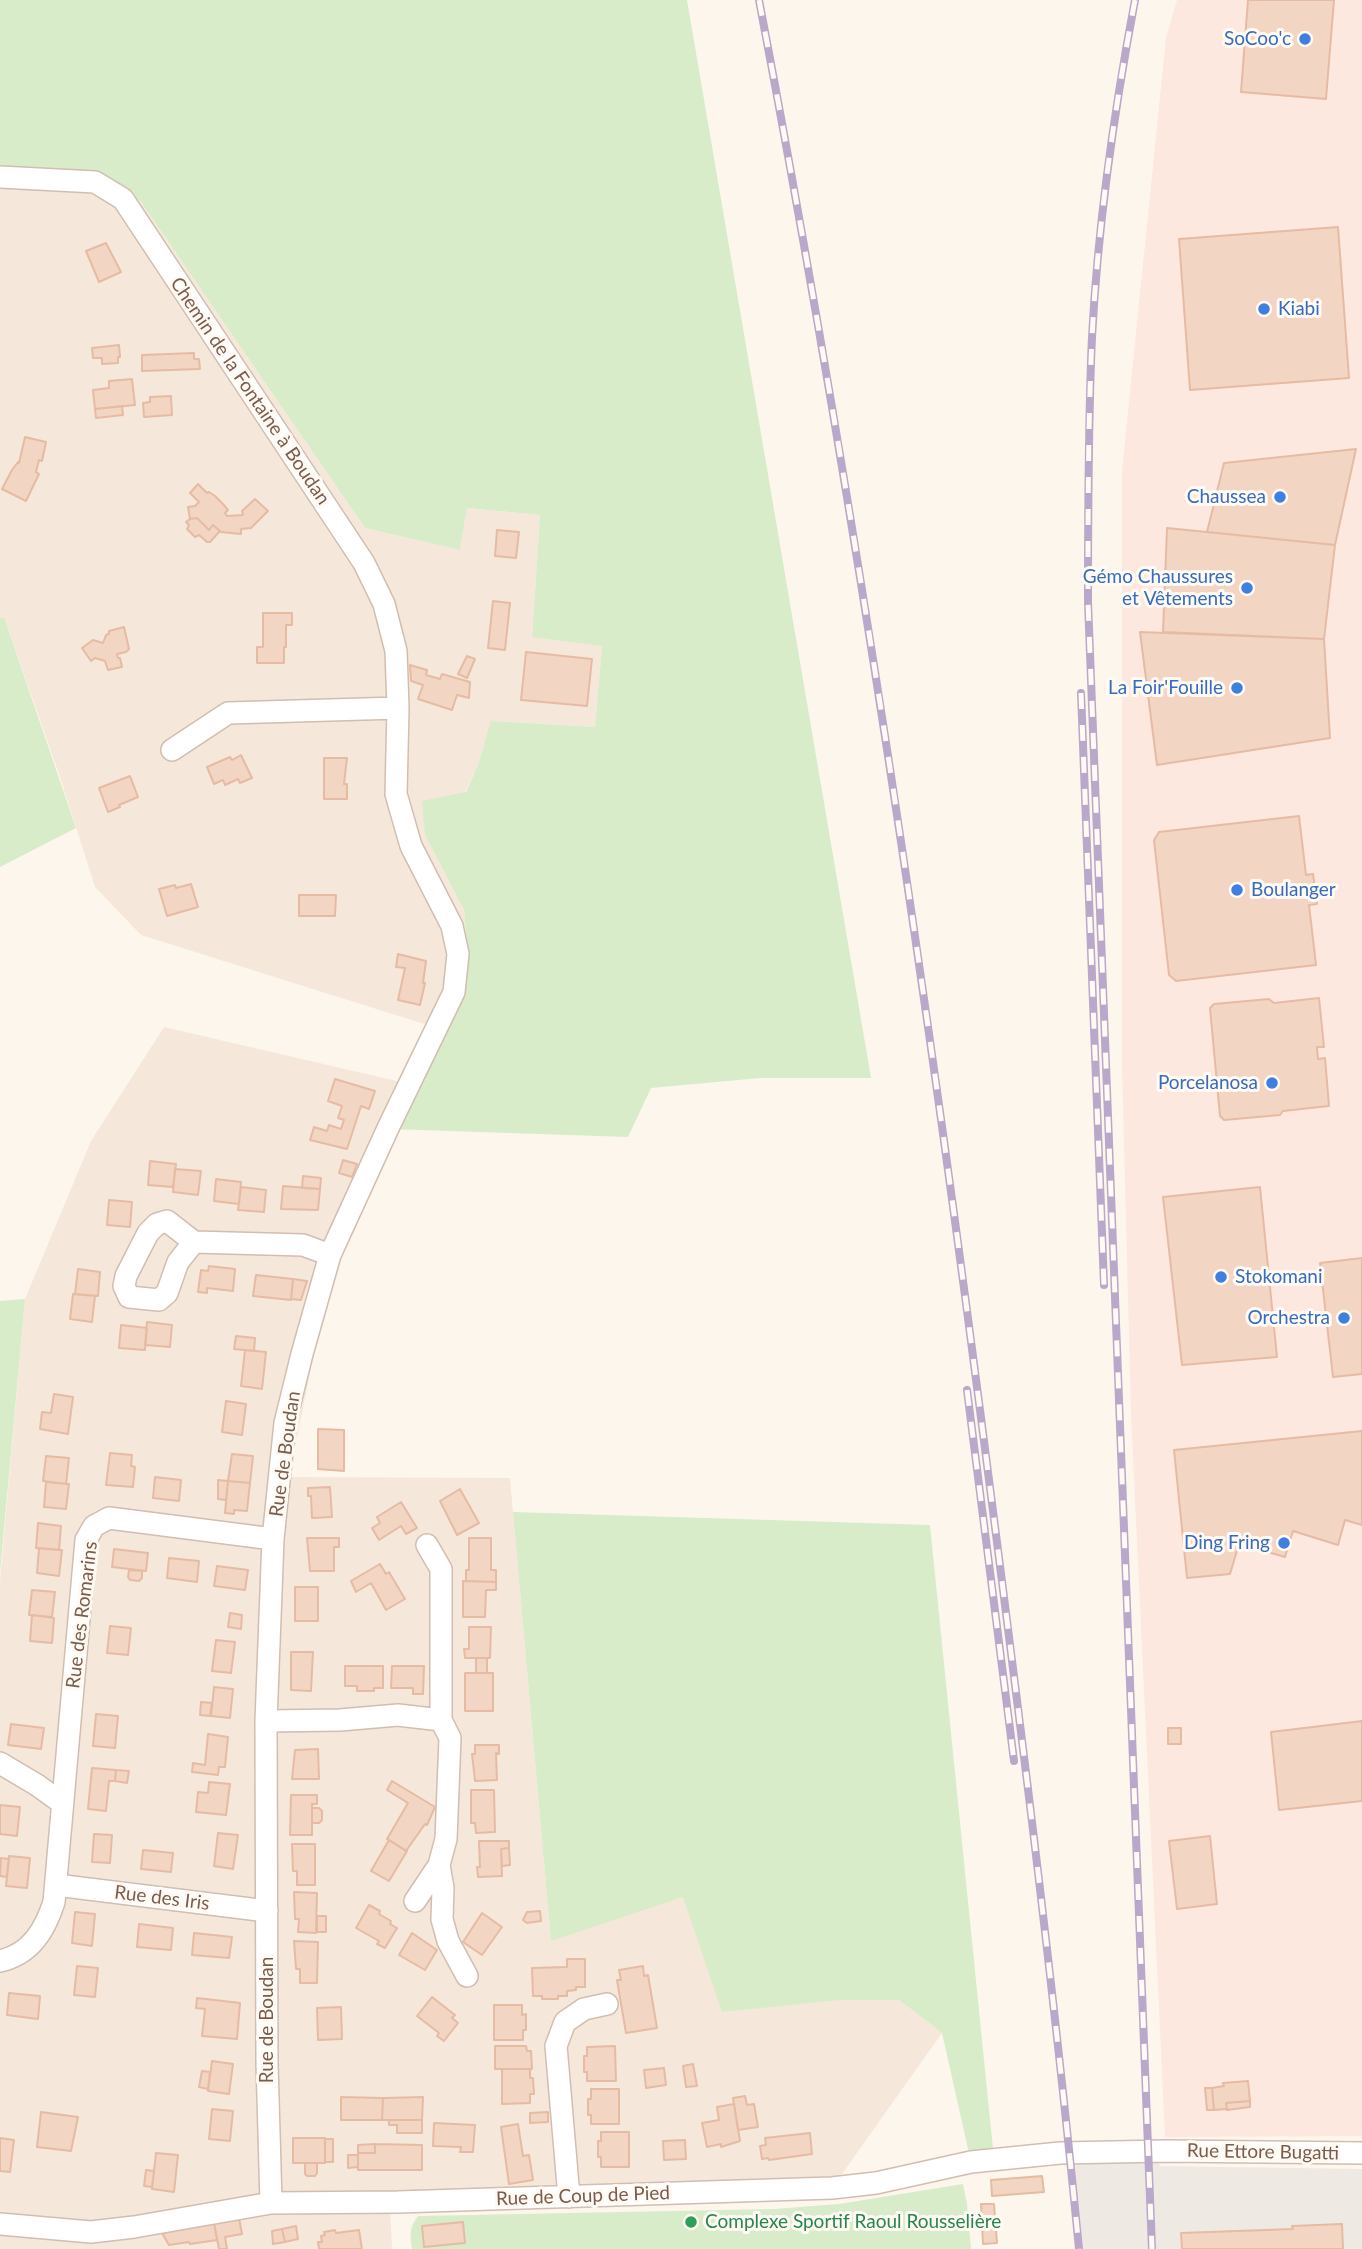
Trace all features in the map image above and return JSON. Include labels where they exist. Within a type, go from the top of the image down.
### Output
[{"type":"street","name":"Chemin de la Fontaine à Boudan","points":[[0,177],[95,182],[123,199],[364,563],[384,604],[396,650],[398,708]]},
{"type":"street","points":[[172,750],[228,713],[398,708]]},
{"type":"street","name":"Rue de Boudan","points":[[271,2203],[267,2063],[266,1721],[273,1539],[285,1423],[330,1255],[454,992],[458,954],[452,926],[411,846],[396,793],[398,708]]},
{"type":"street","points":[[194,1241],[303,1245],[330,1255]]},
{"type":"street","name":"Rue des Romarins","points":[[0,1961],[13,1958],[31,1944],[46,1927],[54,1902],[86,1540],[94,1526],[109,1518],[273,1539]]},
{"type":"street","points":[[415,1901],[439,1865],[446,1839],[450,1738],[441,1720],[441,1569],[427,1545]]},
{"type":"street","points":[[266,1721],[340,1720],[398,1715],[441,1720]]},
{"type":"street","points":[[0,1763],[62,1803]]},
{"type":"street","points":[[439,1865],[443,1888],[442,1919],[448,1941],[467,1976]]},
{"type":"street","name":"Rue des Iris","points":[[56,1885],[267,1911]]},
{"type":"street","points":[[569,2197],[556,2046],[565,2022],[584,2009],[607,2004]]},
{"type":"street","name":"Rue de Coup de Pied","points":[[0,2224],[47,2239],[271,2203],[398,2202],[832,2188],[876,2183],[994,2159],[1060,2153],[1165,2151]]},
{"type":"street","name":"Rue Ettore Bugatti","points":[[1165,2151],[1362,2153]]},
{"type":"shaded area","points":[[1177,0],[1362,0],[1362,2136],[1165,2137],[1131,1414],[1122,1067],[1122,470],[1166,38]]},
{"type":"shaded area","points":[[0,168],[99,172],[141,202],[365,528],[460,550],[467,508],[540,515],[532,636],[602,646],[595,727],[492,721],[479,762],[465,792],[425,835],[465,912],[466,981],[445,1028],[421,1023],[141,935],[95,887],[4,617],[0,618]]},
{"type":"shaded area","points":[[164,1027],[414,1085],[330,1275],[289,1477],[510,1478],[551,1940],[683,1897],[840,2000],[899,2000],[942,2033],[832,2188],[390,2207],[392,2249],[0,2249],[0,1581],[25,1299],[91,1141]]},
{"type":"shaded area","points":[[1148,2152],[1161,2166],[1362,2169],[1362,2249],[1079,2249],[1070,2153]]},
{"type":"green space","points":[[0,0],[687,0],[871,1078],[760,1078],[651,1088],[628,1137],[390,1129],[445,1028],[466,981],[465,912],[425,835],[422,801],[466,792],[479,762],[491,721],[595,727],[602,646],[532,637],[540,515],[467,508],[460,550],[365,528],[141,202],[99,172],[0,168]]},
{"type":"green space","points":[[4,617],[76,828],[0,867],[0,618]]},
{"type":"green space","points":[[25,1299],[0,1573],[0,1301]]},
{"type":"green space","points":[[513,1512],[930,1525],[994,2159],[971,2162],[942,2033],[899,2000],[840,2000],[722,2012],[683,1897],[551,1941]]},
{"type":"green space","name":"Complexe Sportif Raoul Rousselière","points":[[963,2184],[971,2249],[412,2249],[411,2240],[412,2228],[418,2216],[774,2209],[839,2204]]},
{"type":"building","points":[[1248,0],[1334,0],[1326,99],[1241,92]]},
{"type":"building","name":"Kiabi","points":[[1338,227],[1349,378],[1190,390],[1179,239]]},
{"type":"building","points":[[106,243],[121,272],[99,282],[86,251]]},
{"type":"building","points":[[119,345],[118,363],[102,364],[102,358],[93,358],[92,348]]},
{"type":"building","points":[[194,353],[194,359],[199,359],[200,369],[142,371],[142,355]]},
{"type":"building","points":[[132,379],[135,405],[95,409],[93,390],[109,388],[109,381]]},
{"type":"building","points":[[171,396],[172,415],[144,417],[143,403],[150,402],[150,397]]},
{"type":"building","points":[[122,406],[123,415],[96,418],[95,409]]},
{"type":"building","points":[[25,437],[46,442],[42,461],[39,460],[36,472],[39,474],[26,501],[2,489],[19,463]]},
{"type":"building","name":"Chaussea","points":[[1356,449],[1335,545],[1207,532],[1224,463]]},
{"type":"building","points":[[198,484],[223,504],[228,510],[225,513],[227,516],[243,515],[242,511],[255,499],[268,511],[251,528],[241,529],[241,534],[221,532],[213,525],[209,530],[197,518],[190,519],[188,507],[199,502],[190,493]]},
{"type":"building","points":[[197,518],[209,530],[213,525],[220,531],[210,542],[199,535],[195,537],[187,529],[189,525],[186,522]]},
{"type":"building","name":"Gémo Chaussures et Vêtements","points":[[1167,528],[1335,545],[1324,639],[1163,632]]},
{"type":"building","points":[[497,530],[519,532],[516,558],[495,556]]},
{"type":"building","points":[[493,601],[510,603],[505,650],[488,648]]},
{"type":"building","points":[[263,613],[292,613],[292,625],[286,625],[284,663],[257,663],[257,647],[263,647]]},
{"type":"building","points":[[124,627],[129,649],[117,654],[122,667],[108,670],[105,661],[95,658],[91,661],[82,648],[93,640],[103,643],[109,631]]},
{"type":"building","name":"La Foir'Fouille","points":[[1140,632],[1324,639],[1330,738],[1157,765]]},
{"type":"building","points":[[526,652],[592,659],[587,706],[521,700]]},
{"type":"building","points":[[467,656],[475,659],[467,678],[458,674]]},
{"type":"building","points":[[410,665],[427,670],[426,675],[440,679],[442,674],[470,682],[469,698],[457,695],[452,710],[418,699],[423,685],[411,681]]},
{"type":"building","points":[[241,755],[252,778],[240,783],[238,779],[225,785],[223,780],[214,784],[207,767]]},
{"type":"building","points":[[324,758],[347,758],[344,784],[347,784],[347,799],[324,799]]},
{"type":"building","points":[[130,776],[138,797],[108,812],[99,788]]},
{"type":"building","name":"Boulanger","points":[[1299,816],[1306,875],[1313,874],[1317,904],[1309,905],[1316,965],[1176,981],[1169,975],[1154,840],[1159,832]]},
{"type":"building","points":[[191,884],[198,907],[167,916],[159,889]]},
{"type":"building","points":[[299,895],[336,895],[335,916],[299,916]]},
{"type":"building","points":[[398,954],[426,961],[420,1005],[398,1000],[405,968],[396,967]]},
{"type":"building","name":"Porcelanosa","points":[[1319,998],[1324,1047],[1317,1047],[1318,1059],[1325,1058],[1329,1106],[1283,1111],[1280,1115],[1224,1120],[1220,1116],[1210,1008],[1214,1004],[1269,999],[1274,1003]]},
{"type":"building","points":[[335,1079],[375,1091],[369,1109],[361,1106],[347,1149],[310,1140],[314,1127],[327,1131],[329,1125],[341,1129],[344,1120],[338,1118],[342,1106],[328,1101]]},
{"type":"building","points":[[343,1160],[357,1164],[352,1177],[339,1173]]},
{"type":"building","points":[[150,1161],[176,1164],[173,1187],[148,1185]]},
{"type":"building","points":[[175,1169],[201,1171],[198,1195],[173,1192]]},
{"type":"building","points":[[303,1176],[321,1178],[320,1189],[302,1188]]},
{"type":"building","points":[[216,1179],[241,1182],[239,1204],[214,1201]]},
{"type":"building","points":[[283,1186],[320,1189],[318,1210],[281,1209]]},
{"type":"building","points":[[241,1187],[266,1190],[264,1212],[238,1210]]},
{"type":"building","name":"Stokomani","points":[[1260,1187],[1277,1357],[1182,1365],[1163,1197]]},
{"type":"building","points":[[109,1200],[132,1202],[130,1227],[107,1225]]},
{"type":"building","name":"Orchestra","points":[[1362,1258],[1362,1374],[1333,1377],[1320,1263]]},
{"type":"building","points":[[209,1266],[235,1269],[233,1291],[207,1288],[207,1293],[198,1292],[201,1270],[208,1271]]},
{"type":"building","points":[[78,1269],[100,1272],[98,1296],[75,1294]]},
{"type":"building","points":[[256,1275],[293,1279],[291,1300],[253,1296]]},
{"type":"building","points":[[293,1279],[307,1281],[301,1300],[291,1299]]},
{"type":"building","points":[[73,1294],[95,1296],[92,1322],[70,1319]]},
{"type":"building","points":[[147,1322],[172,1325],[170,1347],[145,1345]]},
{"type":"building","points":[[121,1325],[147,1328],[145,1350],[119,1348]]},
{"type":"building","points":[[236,1336],[255,1338],[254,1351],[234,1349]]},
{"type":"building","points":[[245,1350],[266,1352],[262,1389],[241,1386]]},
{"type":"building","points":[[54,1394],[73,1397],[68,1434],[40,1429],[42,1412],[51,1413]]},
{"type":"building","points":[[226,1401],[246,1404],[242,1435],[222,1432]]},
{"type":"building","points":[[318,1429],[344,1430],[344,1471],[318,1469]]},
{"type":"building","points":[[1362,1431],[1362,1525],[1345,1520],[1338,1545],[1293,1531],[1285,1557],[1239,1544],[1230,1574],[1187,1578],[1174,1450]]},
{"type":"building","points":[[110,1453],[132,1455],[131,1466],[135,1467],[133,1487],[106,1485]]},
{"type":"building","points":[[232,1454],[253,1456],[250,1483],[228,1481]]},
{"type":"building","points":[[46,1456],[69,1458],[66,1484],[43,1481]]},
{"type":"building","points":[[155,1477],[181,1480],[179,1501],[153,1498]]},
{"type":"building","points":[[218,1480],[228,1481],[226,1500],[218,1499]]},
{"type":"building","points":[[228,1481],[250,1483],[247,1511],[234,1510],[234,1514],[225,1513]]},
{"type":"building","points":[[46,1482],[69,1484],[66,1509],[44,1507]]},
{"type":"building","points":[[330,1487],[332,1517],[312,1518],[308,1488]]},
{"type":"building","points":[[460,1489],[479,1523],[457,1535],[440,1501]]},
{"type":"building","points":[[401,1502],[417,1528],[406,1534],[401,1526],[379,1540],[372,1528],[380,1523],[377,1517]]},
{"type":"building","points":[[38,1523],[61,1526],[59,1550],[36,1548]]},
{"type":"building","points":[[307,1538],[339,1538],[339,1547],[334,1547],[334,1571],[310,1571]]},
{"type":"building","points":[[469,1538],[491,1538],[491,1570],[496,1570],[496,1582],[466,1581],[466,1570],[469,1570]]},
{"type":"building","points":[[39,1548],[62,1550],[59,1576],[37,1573]]},
{"type":"building","points":[[114,1549],[148,1553],[146,1571],[112,1567]]},
{"type":"building","points":[[169,1558],[199,1561],[197,1582],[167,1578]]},
{"type":"building","points":[[380,1564],[386,1574],[389,1572],[405,1599],[386,1610],[371,1583],[356,1592],[351,1581]]},
{"type":"building","points":[[217,1566],[248,1570],[245,1590],[214,1586]]},
{"type":"building","points":[[129,1570],[142,1571],[142,1578],[139,1581],[130,1580]]},
{"type":"building","points":[[463,1581],[496,1582],[496,1590],[486,1590],[485,1617],[463,1617]]},
{"type":"building","points":[[295,1587],[318,1587],[318,1621],[295,1621]]},
{"type":"building","points":[[32,1590],[55,1592],[52,1617],[29,1615]]},
{"type":"building","points":[[230,1613],[242,1615],[241,1629],[228,1627]]},
{"type":"building","points":[[32,1615],[54,1618],[52,1643],[30,1641]]},
{"type":"building","points":[[110,1626],[131,1628],[128,1655],[107,1653]]},
{"type":"building","points":[[469,1627],[491,1627],[490,1658],[465,1658],[464,1649],[469,1649]]},
{"type":"building","points":[[216,1640],[235,1642],[231,1673],[212,1671]]},
{"type":"building","points":[[291,1652],[313,1652],[311,1691],[291,1690]]},
{"type":"building","points":[[476,1658],[487,1658],[487,1673],[476,1673]]},
{"type":"building","points":[[345,1666],[383,1666],[383,1688],[357,1691],[357,1686],[345,1686]]},
{"type":"building","points":[[392,1666],[424,1666],[423,1694],[413,1694],[413,1688],[391,1688]]},
{"type":"building","points":[[465,1673],[493,1673],[493,1711],[465,1711]]},
{"type":"building","points":[[214,1687],[233,1689],[230,1718],[211,1716]]},
{"type":"building","points":[[201,1702],[212,1703],[210,1716],[200,1715]]},
{"type":"building","points":[[96,1714],[118,1716],[115,1748],[93,1746]]},
{"type":"building","points":[[1362,1721],[1362,1801],[1279,1810],[1271,1732]]},
{"type":"building","points":[[11,1724],[44,1728],[41,1749],[8,1745]]},
{"type":"building","points":[[1168,1728],[1181,1728],[1181,1744],[1168,1744]]},
{"type":"building","points":[[208,1734],[228,1737],[225,1767],[219,1767],[218,1775],[192,1772],[193,1763],[205,1765]]},
{"type":"building","points":[[475,1745],[499,1745],[499,1754],[496,1753],[497,1780],[475,1781],[472,1754],[475,1754]]},
{"type":"building","points":[[318,1749],[319,1779],[292,1779],[295,1750]]},
{"type":"building","points":[[92,1768],[116,1770],[115,1781],[109,1781],[106,1811],[88,1809]]},
{"type":"building","points":[[116,1770],[129,1771],[127,1783],[115,1781]]},
{"type":"building","points":[[392,1781],[435,1807],[427,1825],[425,1824],[406,1851],[387,1839],[408,1803],[387,1790]]},
{"type":"building","points":[[209,1782],[230,1784],[226,1815],[196,1812],[198,1792],[208,1793]]},
{"type":"building","points":[[471,1790],[494,1790],[495,1832],[476,1833],[475,1823],[471,1823]]},
{"type":"building","points":[[291,1795],[317,1795],[317,1804],[312,1804],[312,1835],[290,1835]]},
{"type":"building","points":[[0,1805],[20,1807],[17,1836],[0,1834]]},
{"type":"building","points":[[312,1808],[322,1811],[322,1820],[319,1823],[312,1823]]},
{"type":"building","points":[[218,1833],[238,1835],[233,1869],[214,1866]]},
{"type":"building","points":[[94,1834],[112,1835],[110,1863],[92,1862]]},
{"type":"building","points":[[1210,1836],[1217,1904],[1177,1909],[1169,1841]]},
{"type":"building","points":[[389,1840],[407,1851],[389,1881],[371,1871]]},
{"type":"building","points":[[479,1841],[509,1841],[509,1848],[501,1849],[502,1876],[478,1877]]},
{"type":"building","points":[[292,1844],[315,1844],[315,1885],[297,1885],[297,1871],[293,1871]]},
{"type":"building","points":[[509,1848],[510,1865],[502,1866],[501,1849]]},
{"type":"building","points":[[143,1850],[173,1853],[171,1872],[141,1869]]},
{"type":"building","points":[[9,1856],[30,1858],[27,1888],[6,1886]]},
{"type":"building","points":[[1,1858],[9,1859],[7,1877],[0,1876]]},
{"type":"building","points":[[294,1892],[317,1893],[316,1933],[298,1932],[299,1919],[295,1919]]},
{"type":"building","points":[[369,1905],[380,1911],[379,1914],[397,1928],[385,1948],[377,1944],[379,1941],[356,1928]]},
{"type":"building","points":[[540,1911],[541,1921],[527,1923],[523,1920],[527,1912]]},
{"type":"building","points":[[75,1912],[95,1914],[92,1946],[72,1943]]},
{"type":"building","points":[[482,1913],[502,1927],[482,1955],[463,1942]]},
{"type":"building","points":[[317,1916],[326,1916],[326,1932],[317,1932]]},
{"type":"building","points":[[139,1924],[173,1928],[171,1950],[137,1947]]},
{"type":"building","points":[[194,1933],[232,1937],[229,1958],[192,1955]]},
{"type":"building","points":[[412,1933],[437,1950],[425,1970],[399,1955]]},
{"type":"building","points":[[294,1941],[318,1942],[317,1983],[300,1983]]},
{"type":"building","points":[[567,1959],[585,1959],[585,1987],[567,1991],[567,1996],[558,1996],[558,1999],[533,1996],[532,1968],[567,1967]]},
{"type":"building","points":[[77,1966],[98,1968],[95,1997],[74,1995]]},
{"type":"building","points":[[643,1966],[644,1976],[648,1975],[657,2028],[626,2033],[617,1980],[621,1980],[619,1970]]},
{"type":"building","points":[[9,1993],[40,1996],[38,2019],[7,2015]]},
{"type":"building","points":[[432,1997],[455,2015],[452,2018],[458,2023],[444,2041],[437,2036],[439,2033],[417,2016]]},
{"type":"building","points":[[197,1998],[240,2003],[237,2039],[202,2036],[205,2009],[196,2008]]},
{"type":"building","points":[[494,2005],[522,2005],[522,2015],[526,2014],[523,2040],[494,2040]]},
{"type":"building","points":[[341,2007],[342,2039],[318,2040],[317,2008]]},
{"type":"building","points":[[495,2046],[526,2046],[527,2051],[531,2051],[532,2069],[495,2069]]},
{"type":"building","points":[[615,2046],[616,2081],[587,2081],[584,2056],[587,2056],[587,2047]]},
{"type":"building","points":[[212,2061],[233,2064],[229,2094],[208,2091]]},
{"type":"building","points":[[693,2064],[697,2086],[686,2087],[683,2066]]},
{"type":"building","points":[[664,2068],[666,2085],[646,2088],[644,2070]]},
{"type":"building","points":[[502,2069],[530,2069],[534,2094],[530,2094],[530,2103],[502,2104]]},
{"type":"building","points":[[202,2071],[210,2072],[208,2089],[199,2087]]},
{"type":"building","points":[[1248,2081],[1250,2101],[1226,2103],[1227,2109],[1214,2110],[1212,2088],[1224,2086],[1223,2083]]},
{"type":"building","points":[[1205,2088],[1212,2088],[1214,2110],[1207,2110]]},
{"type":"building","points":[[591,2089],[619,2089],[619,2124],[591,2124],[588,2099],[591,2099]]},
{"type":"building","points":[[745,2096],[747,2105],[754,2104],[758,2127],[738,2130],[733,2098]]},
{"type":"building","points":[[341,2097],[383,2098],[382,2120],[341,2120]]},
{"type":"building","points":[[423,2097],[422,2120],[382,2120],[383,2098]]},
{"type":"building","points":[[1250,2101],[1250,2107],[1227,2110],[1226,2103]]},
{"type":"building","points":[[734,2104],[740,2141],[721,2147],[721,2144],[707,2147],[702,2123],[719,2120],[717,2107]]},
{"type":"building","points":[[212,2109],[233,2111],[230,2141],[209,2139]]},
{"type":"building","points":[[41,2112],[78,2117],[71,2151],[37,2147]]},
{"type":"building","points":[[548,2112],[548,2122],[530,2123],[530,2113]]},
{"type":"building","points":[[389,2120],[422,2120],[422,2133],[397,2133],[397,2125],[389,2125]]},
{"type":"building","points":[[434,2123],[475,2125],[473,2152],[460,2152],[461,2147],[433,2146]]},
{"type":"building","points":[[518,2124],[523,2156],[529,2155],[533,2180],[509,2184],[501,2127]]},
{"type":"building","points":[[601,2132],[629,2132],[629,2167],[601,2167],[598,2141],[601,2141]]},
{"type":"building","points":[[810,2133],[812,2154],[762,2159],[760,2146],[766,2145],[765,2138]]},
{"type":"building","points":[[0,2138],[14,2140],[10,2172],[0,2171]]},
{"type":"building","points":[[293,2138],[325,2138],[325,2163],[293,2163]]},
{"type":"building","points":[[325,2139],[333,2139],[333,2162],[325,2162]]},
{"type":"building","points":[[685,2140],[686,2159],[664,2160],[663,2141]]},
{"type":"building","points":[[375,2144],[375,2153],[358,2153],[358,2145]]},
{"type":"building","points":[[375,2144],[422,2145],[422,2170],[358,2170],[358,2153],[375,2153]]},
{"type":"building","points":[[156,2153],[178,2155],[174,2192],[152,2189]]},
{"type":"building","points":[[348,2155],[358,2155],[358,2167],[348,2168]]},
{"type":"building","points":[[305,2163],[317,2163],[315,2176],[305,2174]]},
{"type":"building","points":[[146,2170],[154,2171],[152,2187],[144,2186]]},
{"type":"building","points":[[1042,2176],[1044,2192],[992,2196],[991,2180]]},
{"type":"building","points":[[981,2204],[994,2204],[997,2243],[983,2244]]},
{"type":"building","points":[[239,2218],[242,2234],[225,2237],[227,2249],[219,2249],[214,2223]]},
{"type":"building","points":[[463,2222],[465,2243],[424,2247],[422,2226]]},
{"type":"building","points":[[214,2223],[217,2240],[169,2245],[162,2233]]},
{"type":"building","points":[[1342,2224],[1343,2249],[1182,2249],[1181,2233],[1293,2229],[1292,2226]]},
{"type":"building","points":[[296,2226],[298,2239],[285,2242],[282,2229]]},
{"type":"building","points":[[282,2229],[285,2242],[273,2244],[272,2231]]},
{"type":"building","points":[[335,2230],[336,2233],[359,2230],[362,2249],[319,2249],[318,2242],[322,2242],[321,2236],[325,2235],[324,2232]]},
{"type":"railway","points":[[759,0],[852,527],[907,880],[1020,1724],[1079,2249]]},
{"type":"railway","points":[[1135,0],[1120,84],[1098,252],[1090,403],[1088,602],[1152,2249]]},
{"type":"railway","points":[[1081,693],[1104,1285]]},
{"type":"railway","points":[[967,1390],[1014,1761]]},
{"type":"place","name":"SoCoo'c","points":[[1305,39]]},
{"type":"place","name":"Kiabi","points":[[1264,309]]},
{"type":"place","name":"Chaussea","points":[[1280,497]]},
{"type":"place","name":"Gémo Chaussures et Vêtements","points":[[1247,588]]},
{"type":"place","name":"La Foir'Fouille","points":[[1237,688]]},
{"type":"place","name":"Boulanger","points":[[1237,890]]},
{"type":"place","name":"Porcelanosa","points":[[1272,1083]]},
{"type":"place","name":"Stokomani","points":[[1221,1277]]},
{"type":"place","name":"Orchestra","points":[[1344,1318]]},
{"type":"place","name":"Ding Fring","points":[[1284,1543]]},
{"type":"place","name":"Complexe Sportif Raoul Rousselière","points":[[691,2222]]}]
